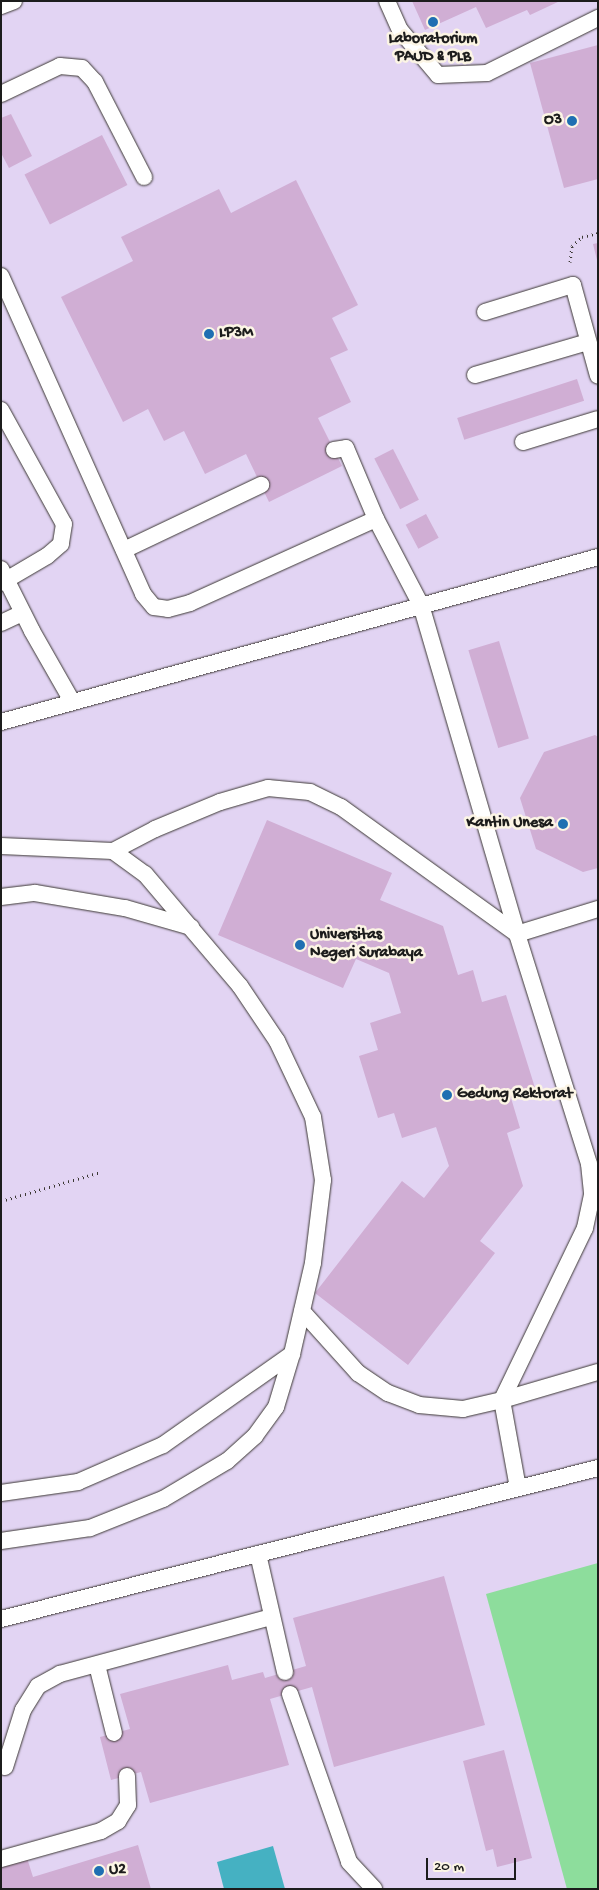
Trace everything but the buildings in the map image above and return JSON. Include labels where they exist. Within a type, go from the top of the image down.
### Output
[{"type":"lane","points":[[1,6],[14,1]]},
{"type":"lane","points":[[387,1],[400,30],[438,75],[487,73],[598,18]]},
{"type":"lane","points":[[1,94],[60,66],[82,68],[95,82],[144,177]]},
{"type":"lane","points":[[1,276],[143,594],[154,607],[168,609],[190,603],[376,519]]},
{"type":"lane","points":[[485,312],[573,285],[598,376]]},
{"type":"lane","points":[[475,375],[588,342]]},
{"type":"lane","points":[[1,410],[64,524],[61,544],[47,556],[3,577],[72,700]]},
{"type":"lane","points":[[523,442],[598,419]]},
{"type":"lane","points":[[334,450],[346,448],[376,519],[421,605],[517,934],[589,1164],[592,1195],[585,1228],[502,1400],[518,1488]]},
{"type":"lane","points":[[124,550],[261,485]]},
{"type":"lane","points":[[1,722],[72,700],[598,557]]},
{"type":"lane","points":[[1,623],[22,613]]},
{"type":"lane","points":[[1,846],[113,851],[155,829],[220,802],[268,788],[310,792],[341,807],[517,934]]},
{"type":"lane","points":[[1,1541],[90,1528],[163,1499],[227,1461],[255,1436],[276,1407],[292,1354],[313,1263],[323,1180],[313,1117],[277,1041],[240,986],[191,927],[145,874],[113,851]]},
{"type":"lane","points":[[1,897],[35,893],[125,908],[191,927]]},
{"type":"lane","points":[[517,934],[598,909]]},
{"type":"lane","points":[[302,1311],[358,1373],[388,1393],[418,1405],[463,1409],[502,1400],[598,1372]]},
{"type":"lane","points":[[1,1493],[78,1482],[163,1445],[292,1354]]},
{"type":"lane","points":[[1,1619],[598,1468]]},
{"type":"lane","points":[[258,1554],[285,1672]]},
{"type":"lane","points":[[5,1767],[23,1710],[38,1686],[60,1674],[271,1617]]},
{"type":"lane","points":[[97,1665],[114,1733]]},
{"type":"lane","points":[[290,1694],[349,1862],[374,1889]]},
{"type":"lane","points":[[1,1859],[101,1832],[118,1821],[128,1805],[127,1776]]},
{"type":"path","points":[[573,285],[569,258],[572,246],[582,237],[598,233]]},
{"type":"path","points":[[1,1201],[101,1172]]},
{"type":"shaded area","name":"Universitas Negeri Surabaya","points":[[1,1],[598,1],[598,1889],[1,1889]]},
{"type":"green space","points":[[598,1563],[598,1889],[567,1889],[486,1594]]},
{"type":"water","points":[[273,1846],[285,1889],[224,1889],[217,1862]]},
{"type":"place","name":"Laboratorium PAUD & PLB","points":[[433,22]]},
{"type":"place","name":"O3","points":[[572,121]]},
{"type":"place","name":"LP3M","points":[[209,334]]},
{"type":"place","name":"Kantin Unesa","points":[[563,824]]},
{"type":"place","name":"Universitas Negeri Surabaya","points":[[300,945]]},
{"type":"place","name":"Gedung Rektorat","points":[[447,1095]]},
{"type":"place","name":"U2","points":[[99,1871]]}]
